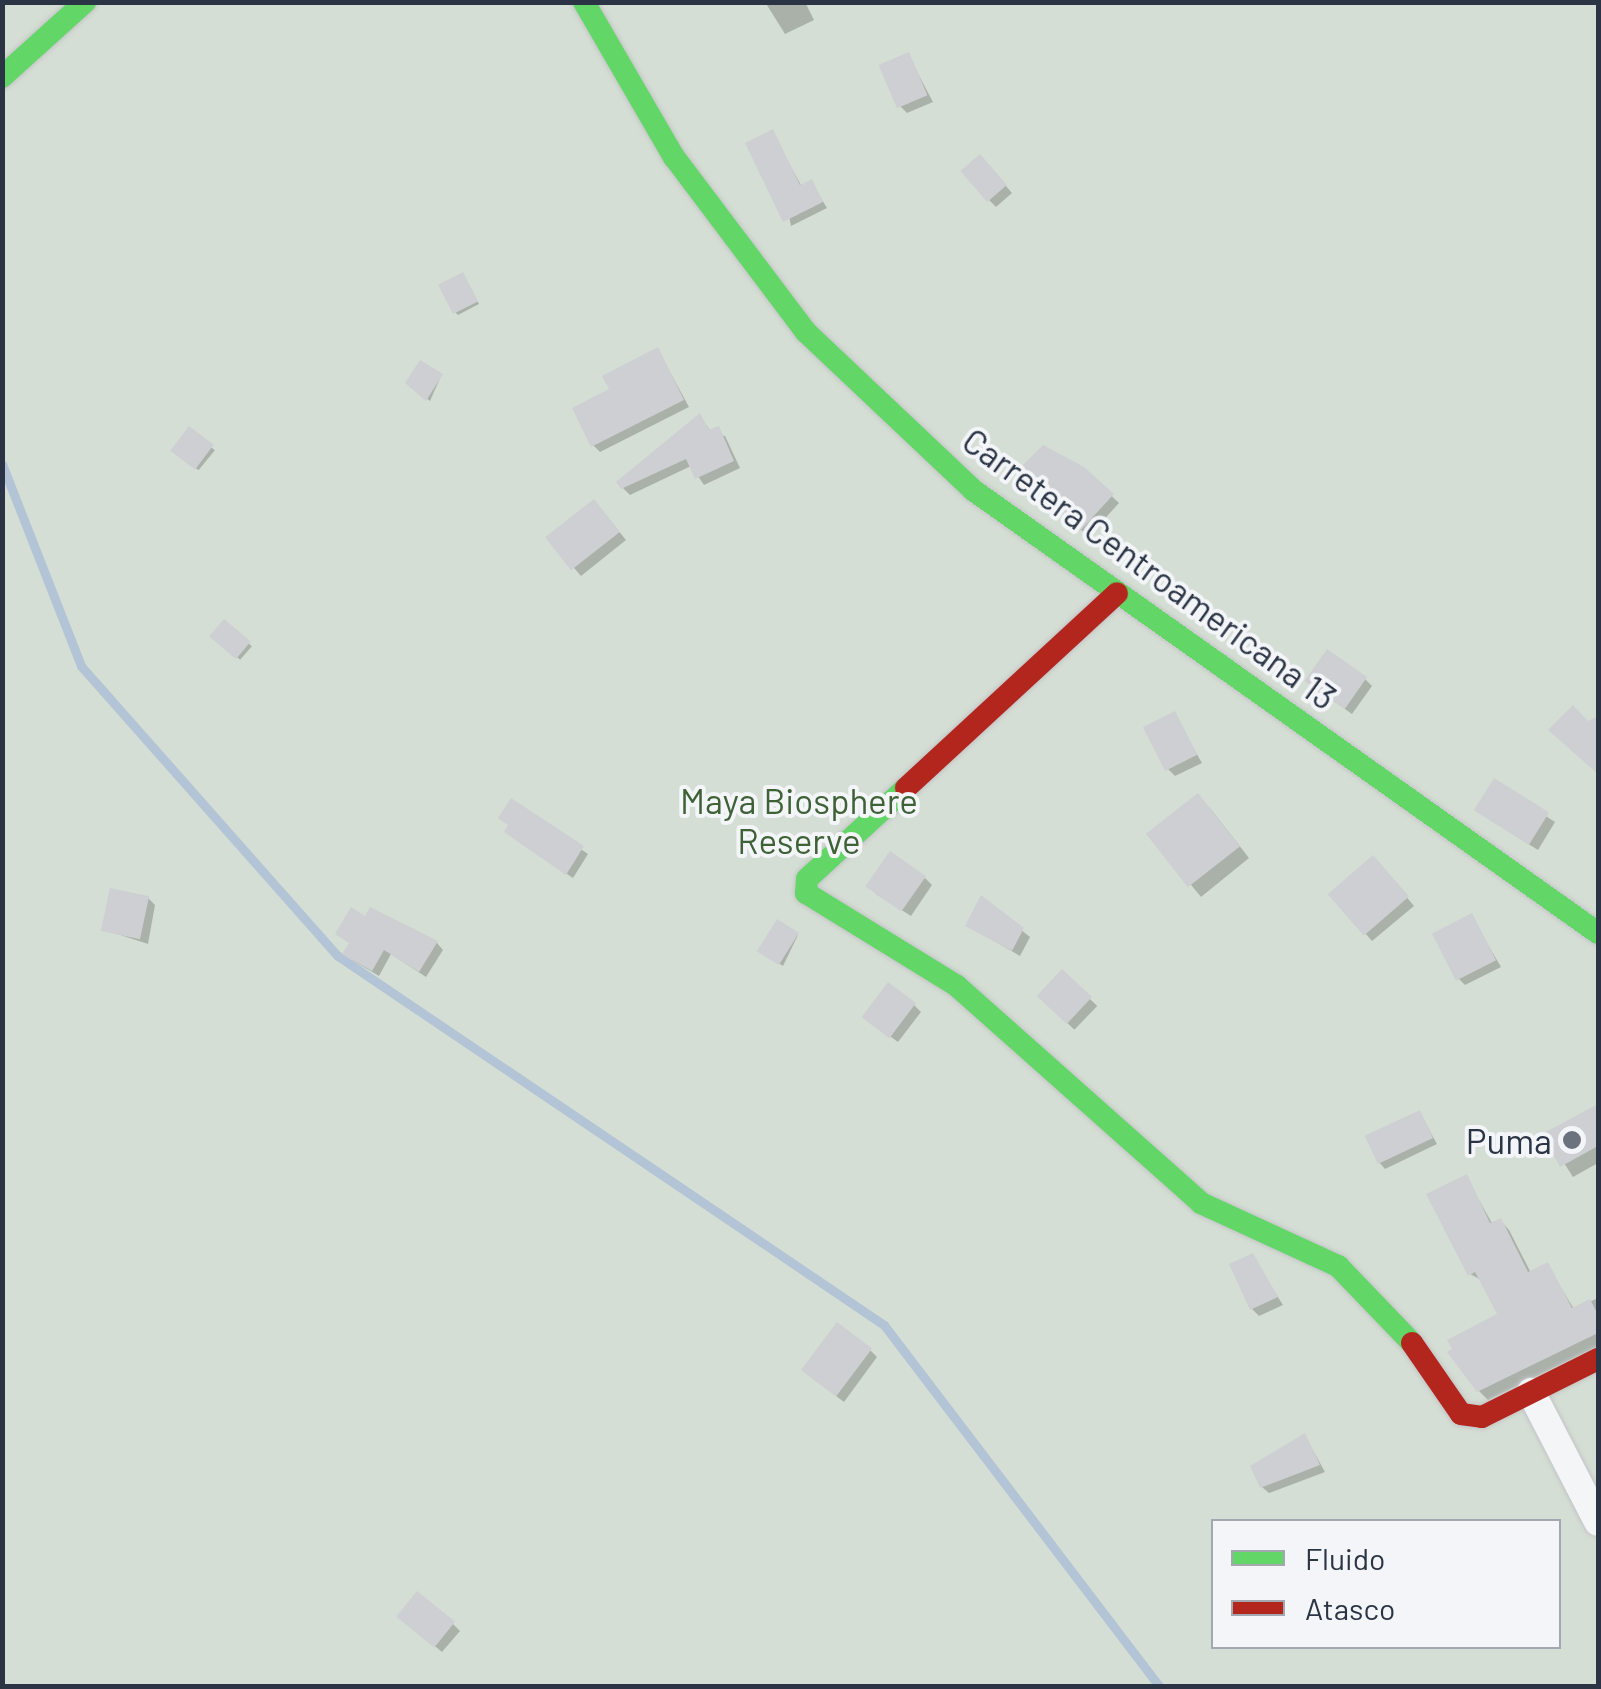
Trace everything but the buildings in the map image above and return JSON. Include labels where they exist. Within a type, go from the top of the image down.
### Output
[{"type":"main road","points":[[2,77],[85,2]]},
{"type":"main road","name":"Carretera Centroamericana 13","points":[[584,2],[674,158],[806,332],[973,490],[1598,933]]},
{"type":"main road","points":[[1117,593],[807,879],[806,893],[957,986],[1201,1203],[1338,1266],[1397,1322],[1461,1414],[1482,1417],[1598,1359]]},
{"type":"street","points":[[1532,1392],[1598,1522]]},
{"type":"green space","name":"Maya Biosphere Reserve","points":[[3,3],[1598,3],[1598,1686],[3,1686]]},
{"type":"waterway","points":[[2,464],[81,666],[338,956],[884,1325],[1159,1686]]},
{"type":"traffic: fast","points":[[2,77],[85,2]]},
{"type":"traffic: fast","points":[[584,2],[674,157],[806,332],[973,490],[1598,933]]},
{"type":"traffic: fast","points":[[906,788],[807,879],[806,893],[957,986],[1201,1203],[1338,1266],[1412,1343]]},
{"type":"traffic: jam","points":[[906,788],[1117,593]]},
{"type":"traffic: jam","points":[[1412,1343],[1461,1414],[1482,1417],[1598,1359]]},
{"type":"place","name":"Puma","points":[[1572,1140]]}]
